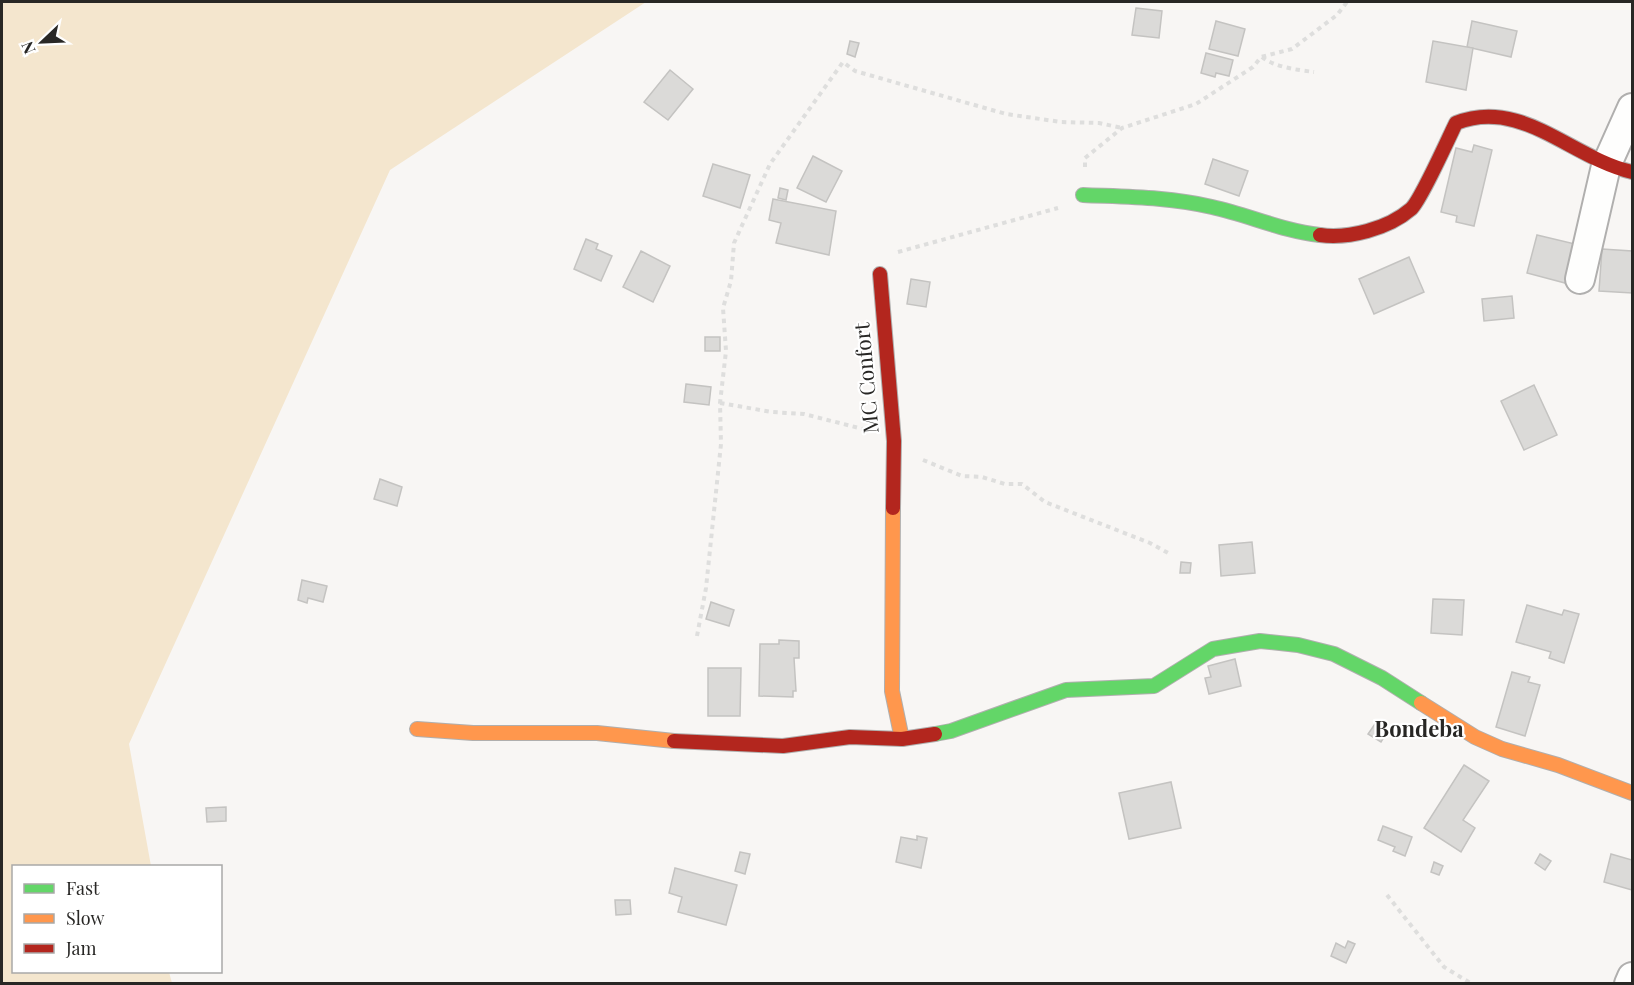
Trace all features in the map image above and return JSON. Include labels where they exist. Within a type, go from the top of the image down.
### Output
[{"type":"street","points":[[1580,279],[1619,169],[1632,108]]},
{"type":"street","points":[[1083,195],[1169,198],[1242,215],[1299,233],[1341,238],[1389,222],[1412,208],[1456,123],[1466,116],[1480,113],[1522,122],[1619,169]]},
{"type":"street","name":"MC Confort","points":[[880,274],[894,441],[892,691],[902,739]]},
{"type":"street","points":[[417,729],[473,733],[597,733],[642,740],[773,746],[850,737],[902,739],[951,731],[1066,690],[1089,687],[1154,686],[1198,656],[1225,645],[1244,642],[1281,643],[1334,654],[1350,661],[1475,737],[1502,749],[1558,765],[1632,793]]},
{"type":"street","points":[[1629,984],[1632,977]]},
{"type":"path","points":[[880,274],[883,262],[890,254],[1060,207],[1083,195],[1085,158],[1122,128],[1196,104],[1252,67],[1261,57],[1292,49],[1337,15],[1347,2]]},
{"type":"path","points":[[1261,57],[1271,64],[1314,72]]},
{"type":"path","points":[[697,636],[705,588],[721,444],[720,403],[726,351],[723,308],[731,281],[734,243],[770,164],[843,62],[855,70],[980,108],[1052,121],[1099,123],[1122,128]]},
{"type":"path","points":[[720,403],[772,412],[804,414],[864,430],[894,441],[922,459],[962,476],[982,477],[1005,484],[1022,484],[1045,502],[1150,543],[1170,554]]},
{"type":"path","points":[[1387,894],[1444,967],[1472,984]]},
{"type":"shaded area","points":[[2,2],[646,2],[390,170],[129,744],[151,865],[12,865],[12,973],[169,973],[172,983],[2,983]]},
{"type":"building","points":[[1136,8],[1162,11],[1159,38],[1132,35]]},
{"type":"building","points":[[1216,21],[1245,29],[1238,56],[1209,49]]},
{"type":"building","points":[[1472,21],[1517,31],[1511,57],[1467,47]]},
{"type":"building","points":[[850,41],[859,43],[855,57],[847,54]]},
{"type":"building","points":[[1433,41],[1473,48],[1466,90],[1426,82]]},
{"type":"building","points":[[1206,53],[1233,60],[1229,76],[1216,73],[1215,77],[1201,73]]},
{"type":"building","points":[[670,70],[693,89],[668,120],[644,102]]},
{"type":"building","points":[[1474,145],[1492,150],[1474,226],[1456,222],[1457,216],[1441,212],[1456,148],[1472,152]]},
{"type":"building","points":[[813,156],[842,171],[826,202],[797,188]]},
{"type":"building","points":[[1213,159],[1248,171],[1239,196],[1205,184]]},
{"type":"building","points":[[713,164],[750,175],[740,208],[703,196]]},
{"type":"building","points":[[780,188],[788,190],[786,200],[778,198]]},
{"type":"building","points":[[773,199],[836,211],[829,255],[776,243],[781,223],[769,220]]},
{"type":"building","points":[[1537,235],[1575,244],[1565,283],[1527,273]]},
{"type":"building","points":[[586,239],[598,244],[596,249],[612,256],[601,281],[574,269]]},
{"type":"building","points":[[1602,249],[1632,251],[1632,293],[1599,291]]},
{"type":"building","points":[[641,251],[670,266],[653,302],[623,287]]},
{"type":"building","points":[[1409,257],[1424,292],[1374,314],[1359,279]]},
{"type":"building","points":[[911,279],[930,282],[926,307],[907,304]]},
{"type":"building","points":[[1512,296],[1514,318],[1484,321],[1482,299]]},
{"type":"building","points":[[705,337],[720,337],[720,351],[705,351]]},
{"type":"building","points":[[686,384],[711,387],[709,405],[684,402]]},
{"type":"building","points":[[1534,385],[1557,435],[1524,450],[1501,401]]},
{"type":"building","points":[[380,479],[402,487],[397,506],[374,499]]},
{"type":"building","points":[[1252,542],[1255,573],[1221,576],[1219,545]]},
{"type":"building","points":[[1181,562],[1191,563],[1190,573],[1180,573]]},
{"type":"building","points":[[302,580],[327,586],[323,602],[308,598],[307,603],[298,600]]},
{"type":"building","points":[[1433,599],[1464,600],[1462,635],[1431,633]]},
{"type":"building","points":[[711,602],[734,610],[729,626],[706,619]]},
{"type":"building","points":[[1527,605],[1562,615],[1564,610],[1579,614],[1564,663],[1549,658],[1551,652],[1516,642]]},
{"type":"building","points":[[779,640],[799,641],[799,658],[794,658],[796,691],[793,691],[793,697],[759,696],[760,644],[779,644]]},
{"type":"building","points":[[1235,659],[1241,686],[1209,694],[1205,678],[1211,677],[1208,666]]},
{"type":"building","points":[[708,668],[741,668],[740,716],[708,716]]},
{"type":"building","points":[[1512,672],[1530,677],[1528,682],[1540,685],[1525,736],[1496,727]]},
{"type":"building","points":[[1377,721],[1383,725],[1380,730],[1386,734],[1381,742],[1368,734]]},
{"type":"building","points":[[1464,765],[1489,781],[1463,820],[1475,828],[1461,852],[1424,828]]},
{"type":"building","points":[[1171,782],[1181,828],[1129,839],[1119,793]]},
{"type":"building","points":[[226,807],[226,821],[207,822],[206,808]]},
{"type":"building","points":[[1383,826],[1412,837],[1405,856],[1393,851],[1395,847],[1378,840]]},
{"type":"building","points":[[917,836],[927,838],[921,868],[896,862],[901,837],[917,840]]},
{"type":"building","points":[[740,852],[750,854],[745,874],[735,871]]},
{"type":"building","points":[[1540,854],[1551,861],[1545,870],[1535,863]]},
{"type":"building","points":[[1611,854],[1632,860],[1632,890],[1604,882]]},
{"type":"building","points":[[1434,862],[1443,866],[1439,875],[1431,872]]},
{"type":"building","points":[[675,868],[737,885],[726,925],[678,912],[682,897],[669,893]]},
{"type":"building","points":[[615,900],[630,900],[631,914],[616,915]]},
{"type":"building","points":[[1348,941],[1355,944],[1346,963],[1331,956],[1336,943],[1345,948]]},
{"type":"traffic: fast","points":[[1083,195],[1180,201],[1226,210],[1292,230],[1320,235]]},
{"type":"traffic: fast","points":[[935,734],[951,731],[1066,690],[1154,686],[1213,649],[1260,641],[1298,645],[1334,654],[1382,678],[1421,703]]},
{"type":"traffic: slow","points":[[893,508],[892,691],[902,739]]},
{"type":"traffic: slow","points":[[1421,703],[1475,737],[1502,749],[1558,765],[1632,793]]},
{"type":"traffic: slow","points":[[417,729],[473,733],[597,733],[674,741]]},
{"type":"traffic: jam","points":[[1320,235],[1355,234],[1379,227],[1402,216],[1411,209],[1421,194],[1456,123],[1480,117],[1502,118],[1524,123],[1610,165],[1632,172]]},
{"type":"traffic: jam","points":[[880,274],[894,441],[893,508]]},
{"type":"traffic: jam","points":[[674,741],[783,746],[850,737],[902,739],[935,734]]},
{"type":"district","name":"Bondeba","points":[[1419,729]]}]
